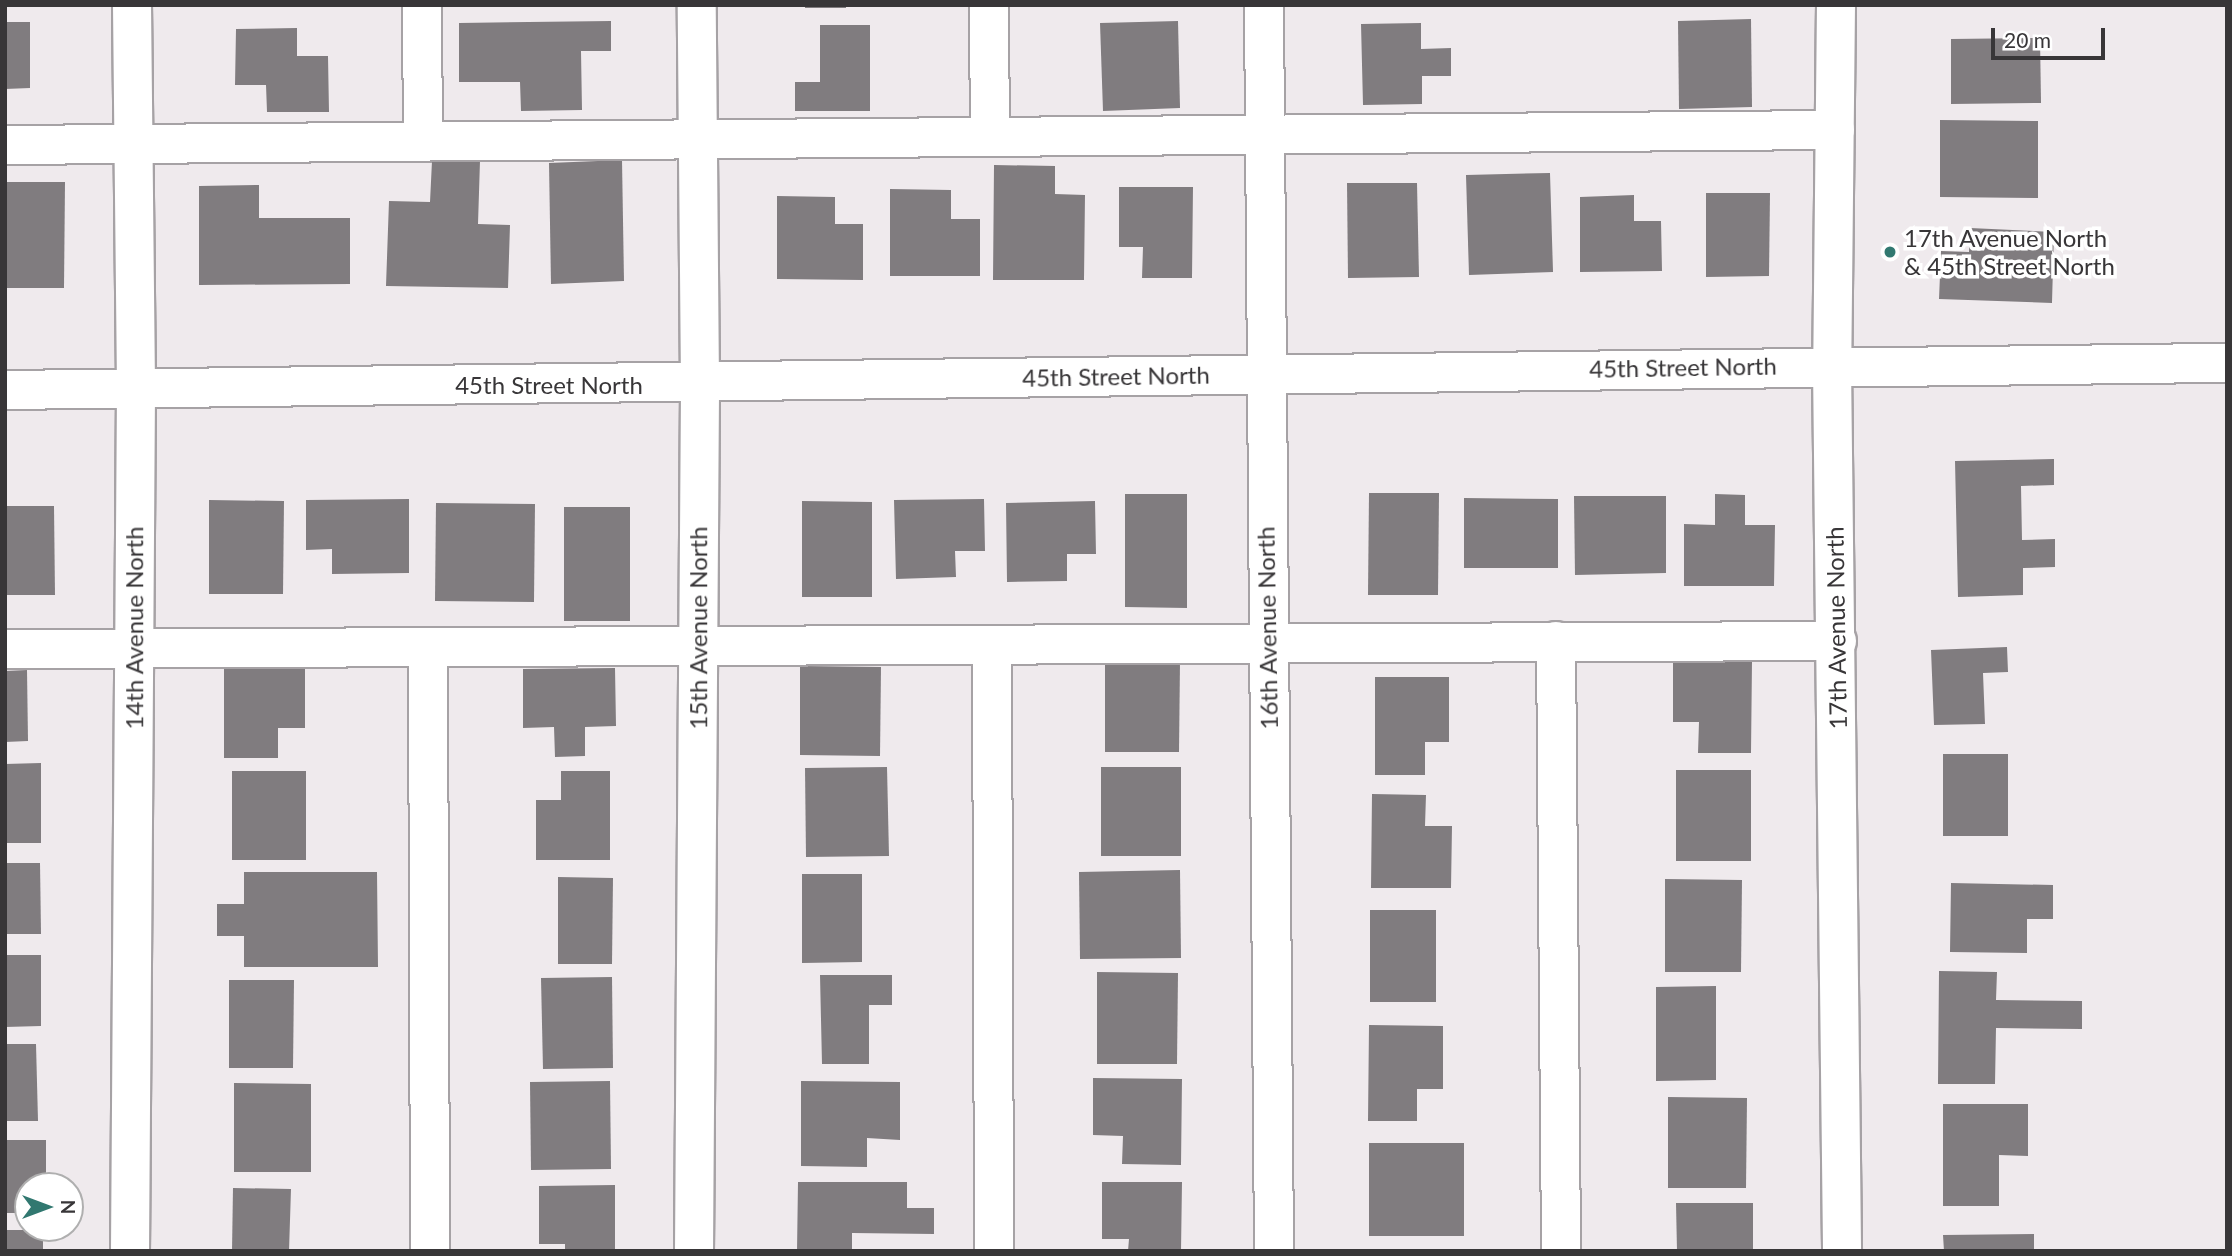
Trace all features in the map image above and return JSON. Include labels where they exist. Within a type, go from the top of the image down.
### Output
[{"type":"street","name":"14th Avenue North","points":[[130,1251],[136,387],[132,5]]},
{"type":"street","points":[[422,5],[423,141]]},
{"type":"street","name":"15th Avenue North","points":[[694,1251],[700,384],[697,5]]},
{"type":"street","points":[[989,5],[990,136]]},
{"type":"street","name":"16th Avenue North","points":[[1264,5],[1264,374],[1274,1251]]},
{"type":"street","name":"17th Avenue North","points":[[1836,5],[1832,365],[1842,1251]]},
{"type":"street","points":[[5,145],[1835,130]]},
{"type":"street","name":"45th Street North","points":[[5,390],[700,384],[1832,365],[2227,363]]},
{"type":"street","points":[[5,649],[698,648],[1267,641],[1837,641]]},
{"type":"street","points":[[1556,641],[1561,1251]]},
{"type":"street","points":[[992,645],[994,1251]]},
{"type":"street","points":[[428,648],[430,1251]]},
{"type":"building","points":[[805,5],[846,5],[846,8],[805,8]]},
{"type":"building","points":[[1751,19],[1752,107],[1679,109],[1678,21]]},
{"type":"building","points":[[611,21],[611,51],[581,51],[582,110],[521,111],[520,82],[459,82],[459,23]]},
{"type":"building","points":[[1178,21],[1180,108],[1103,111],[1100,23]]},
{"type":"building","points":[[5,22],[30,22],[30,88],[5,89]]},
{"type":"building","points":[[1421,23],[1421,49],[1451,48],[1451,76],[1422,76],[1422,104],[1363,105],[1361,24]]},
{"type":"building","points":[[820,25],[870,25],[870,111],[795,111],[795,82],[820,82]]},
{"type":"building","points":[[297,28],[297,56],[328,56],[329,112],[267,112],[266,85],[235,85],[236,29]]},
{"type":"building","points":[[2040,38],[2041,103],[1951,104],[1951,39]]},
{"type":"building","points":[[1940,120],[2038,121],[2038,198],[1940,197]]},
{"type":"building","points":[[622,160],[624,281],[551,284],[549,163]]},
{"type":"building","points":[[432,161],[480,161],[478,224],[510,225],[508,288],[386,286],[389,201],[430,202]]},
{"type":"building","points":[[994,165],[1055,166],[1055,194],[1085,195],[1084,280],[993,280]]},
{"type":"building","points":[[1550,173],[1553,272],[1469,275],[1466,175]]},
{"type":"building","points":[[5,182],[65,182],[64,288],[5,288]]},
{"type":"building","points":[[1347,183],[1417,183],[1419,277],[1348,278]]},
{"type":"building","points":[[259,185],[259,218],[350,218],[350,284],[199,285],[199,186]]},
{"type":"building","points":[[1119,187],[1193,187],[1192,278],[1142,278],[1143,247],[1119,247]]},
{"type":"building","points":[[890,189],[951,190],[951,219],[980,219],[980,276],[890,276]]},
{"type":"building","points":[[1706,193],[1770,193],[1769,276],[1706,277]]},
{"type":"building","points":[[1634,195],[1634,221],[1661,221],[1662,271],[1580,272],[1580,197]]},
{"type":"building","points":[[777,196],[835,197],[835,224],[863,224],[863,280],[777,279]]},
{"type":"building","points":[[1970,228],[2054,232],[2052,303],[1939,299],[1941,251],[1969,252]]},
{"type":"building","points":[[2054,459],[2054,485],[2021,486],[2022,540],[2055,539],[2055,567],[2023,568],[2023,595],[1958,597],[1955,461]]},
{"type":"building","points":[[1369,493],[1439,493],[1438,595],[1368,595]]},
{"type":"building","points":[[1125,494],[1187,494],[1187,608],[1125,607]]},
{"type":"building","points":[[1715,494],[1745,495],[1745,525],[1775,525],[1774,586],[1684,586],[1684,524],[1715,525]]},
{"type":"building","points":[[1574,496],[1666,496],[1666,573],[1575,575]]},
{"type":"building","points":[[1464,498],[1558,499],[1558,568],[1464,568]]},
{"type":"building","points":[[409,499],[409,573],[332,574],[332,549],[306,550],[306,500]]},
{"type":"building","points":[[984,499],[985,551],[955,551],[956,577],[896,579],[894,500]]},
{"type":"building","points":[[209,500],[284,501],[283,594],[209,594]]},
{"type":"building","points":[[802,501],[872,502],[872,597],[802,597]]},
{"type":"building","points":[[1095,501],[1096,554],[1067,554],[1067,581],[1007,582],[1006,503]]},
{"type":"building","points":[[436,503],[535,504],[534,602],[435,601]]},
{"type":"building","points":[[5,506],[54,506],[55,595],[5,595]]},
{"type":"building","points":[[564,507],[630,507],[630,621],[564,621]]},
{"type":"building","points":[[2007,647],[2008,672],[1983,673],[1985,724],[1934,725],[1931,650]]},
{"type":"building","points":[[1105,660],[1180,661],[1179,752],[1105,752]]},
{"type":"building","points":[[1673,660],[1752,661],[1751,753],[1698,753],[1699,722],[1673,722]]},
{"type":"building","points":[[224,666],[305,667],[305,728],[278,728],[278,758],[224,758]]},
{"type":"building","points":[[800,666],[881,667],[880,756],[800,755]]},
{"type":"building","points":[[615,668],[616,726],[585,727],[585,756],[555,757],[554,727],[523,728],[523,669]]},
{"type":"building","points":[[27,670],[28,741],[5,742],[5,671]]},
{"type":"building","points":[[1375,677],[1449,677],[1449,742],[1425,742],[1425,775],[1375,775]]},
{"type":"building","points":[[1943,754],[2008,754],[2008,836],[1943,836]]},
{"type":"building","points":[[41,763],[41,843],[5,843],[5,764]]},
{"type":"building","points":[[887,767],[889,856],[806,857],[805,768]]},
{"type":"building","points":[[1101,767],[1181,767],[1181,856],[1101,856]]},
{"type":"building","points":[[1676,770],[1751,770],[1751,861],[1676,861]]},
{"type":"building","points":[[232,771],[306,771],[306,860],[232,860]]},
{"type":"building","points":[[561,771],[610,771],[610,860],[536,860],[536,800],[561,800]]},
{"type":"building","points":[[1372,794],[1426,795],[1425,826],[1452,826],[1451,888],[1371,888]]},
{"type":"building","points":[[5,863],[40,863],[41,934],[5,934]]},
{"type":"building","points":[[1180,870],[1181,958],[1080,959],[1079,872]]},
{"type":"building","points":[[244,872],[377,872],[378,967],[244,967],[244,936],[217,936],[217,904],[244,904]]},
{"type":"building","points":[[802,874],[862,874],[862,962],[802,963]]},
{"type":"building","points":[[558,877],[613,878],[612,964],[558,964]]},
{"type":"building","points":[[1665,879],[1742,880],[1741,972],[1665,972]]},
{"type":"building","points":[[1951,883],[2053,885],[2053,919],[2027,919],[2027,953],[1950,952]]},
{"type":"building","points":[[1370,910],[1436,910],[1436,1002],[1370,1002]]},
{"type":"building","points":[[5,955],[41,955],[41,1026],[5,1027]]},
{"type":"building","points":[[1939,971],[1997,972],[1996,1000],[2082,1001],[2082,1029],[1996,1028],[1995,1084],[1938,1084]]},
{"type":"building","points":[[1097,972],[1178,973],[1177,1064],[1097,1064]]},
{"type":"building","points":[[820,975],[892,975],[892,1005],[869,1005],[869,1064],[822,1064]]},
{"type":"building","points":[[612,977],[613,1068],[543,1069],[541,978]]},
{"type":"building","points":[[229,980],[294,980],[293,1068],[229,1068]]},
{"type":"building","points":[[1716,986],[1716,1080],[1656,1081],[1656,987]]},
{"type":"building","points":[[1369,1025],[1443,1026],[1443,1089],[1417,1089],[1417,1121],[1368,1121]]},
{"type":"building","points":[[5,1044],[36,1044],[38,1121],[5,1121]]},
{"type":"building","points":[[1093,1078],[1182,1079],[1181,1165],[1122,1164],[1123,1136],[1093,1135]]},
{"type":"building","points":[[610,1081],[611,1169],[531,1170],[530,1082]]},
{"type":"building","points":[[801,1081],[900,1082],[900,1140],[867,1138],[867,1167],[801,1166]]},
{"type":"building","points":[[234,1083],[311,1084],[311,1172],[234,1172]]},
{"type":"building","points":[[1668,1097],[1747,1098],[1746,1188],[1668,1188]]},
{"type":"building","points":[[1943,1104],[2028,1104],[2028,1156],[1999,1155],[1999,1206],[1943,1206]]},
{"type":"building","points":[[5,1140],[46,1140],[46,1172],[14,1172],[14,1213],[5,1213]]},
{"type":"building","points":[[1369,1143],[1464,1143],[1464,1236],[1369,1236]]},
{"type":"building","points":[[798,1182],[907,1182],[907,1208],[934,1208],[934,1234],[852,1233],[852,1251],[797,1251]]},
{"type":"building","points":[[1102,1182],[1182,1182],[1181,1251],[1128,1251],[1129,1239],[1102,1239]]},
{"type":"building","points":[[615,1185],[615,1251],[565,1251],[565,1244],[539,1244],[539,1186]]},
{"type":"building","points":[[233,1188],[291,1189],[289,1251],[232,1251]]},
{"type":"building","points":[[1676,1203],[1753,1203],[1753,1251],[1677,1251]]},
{"type":"building","points":[[5,1230],[14,1230],[14,1242],[43,1242],[43,1251],[5,1251]]},
{"type":"building","points":[[2034,1234],[2034,1251],[1944,1251],[1943,1235]]},
{"type":"place","name":"17th Avenue North & 45th Street North","points":[[1890,252]]}]
